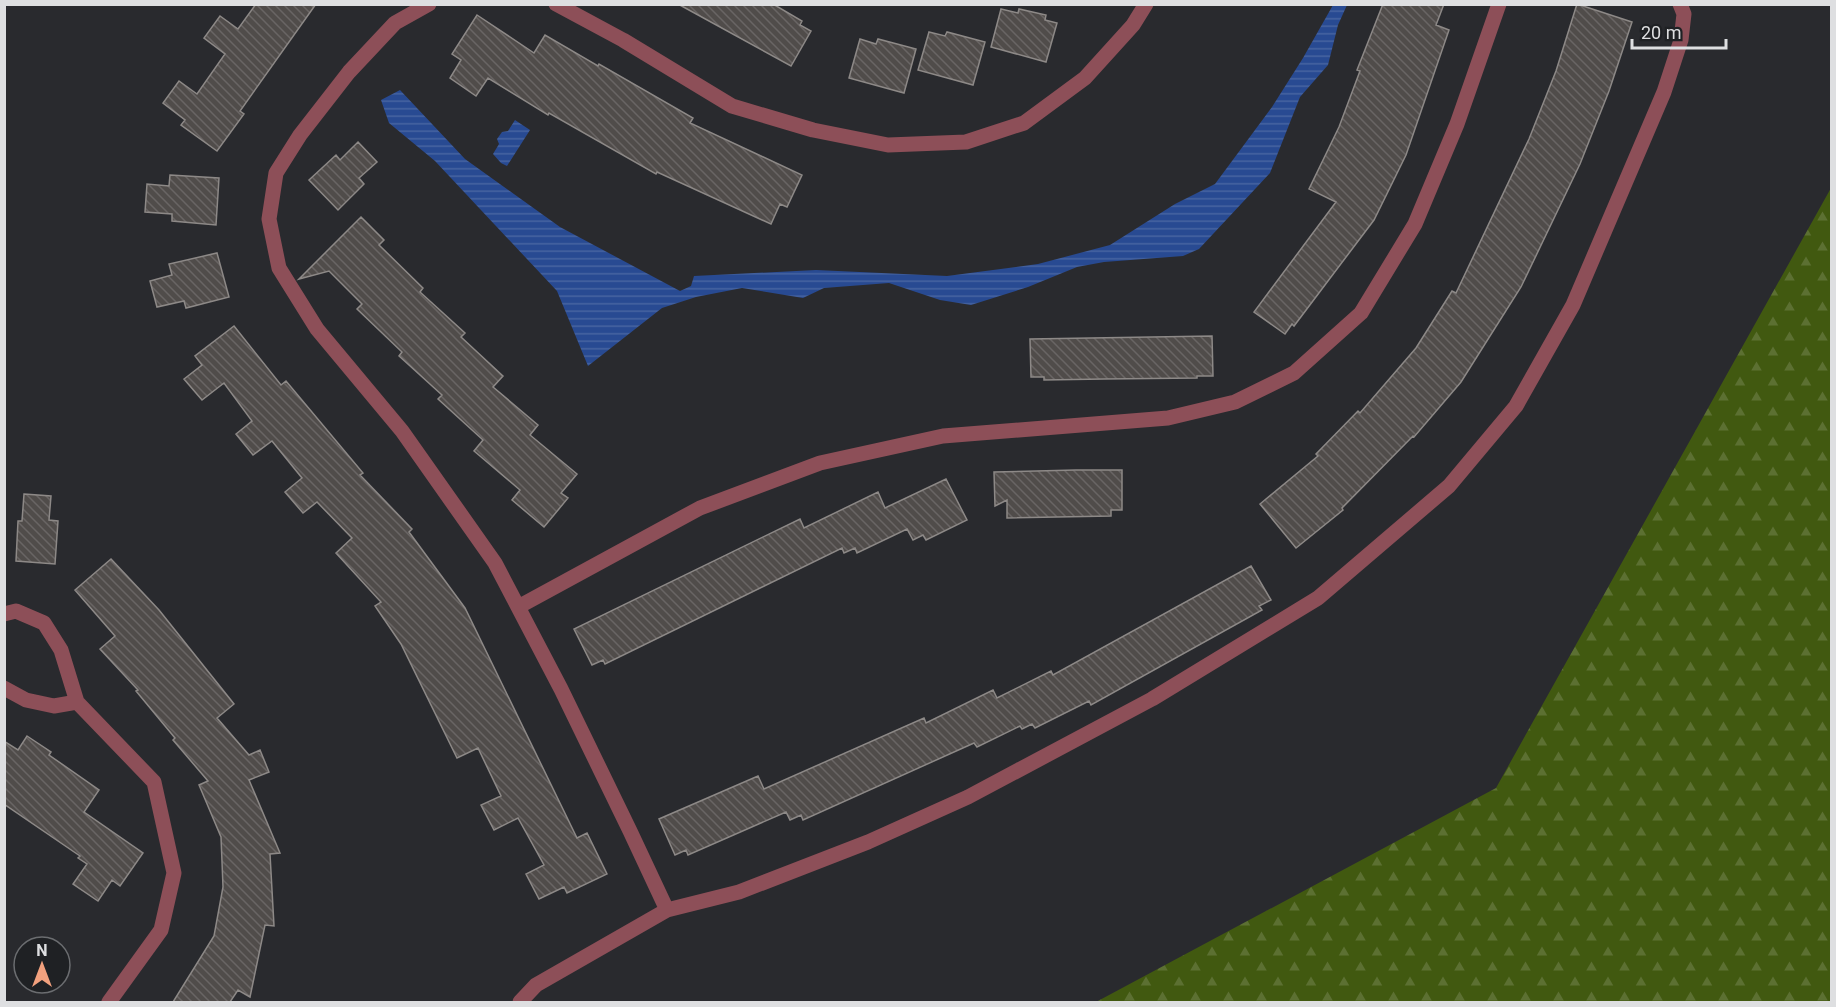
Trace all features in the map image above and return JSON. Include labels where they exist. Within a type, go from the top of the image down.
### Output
[{"type":"street","points":[[429,4],[395,23],[349,72],[300,135],[276,173],[269,219],[279,268],[317,329],[402,431],[495,563],[626,820],[667,910]]},
{"type":"street","points":[[556,4],[623,40],[732,106],[813,130],[888,145],[966,142],[1024,123],[1085,78],[1133,25],[1146,4]]},
{"type":"street","points":[[518,607],[700,508],[820,463],[943,436],[1168,417],[1234,402],[1294,373],[1361,313],[1415,224],[1457,124],[1499,4]]},
{"type":"street","points":[[520,1002],[536,985],[667,910],[739,892],[868,842],[968,797],[1142,705],[1318,598],[1449,486],[1516,406],[1573,305],[1664,92],[1681,40],[1684,14],[1680,4]]},
{"type":"street","points":[[4,614],[16,611],[44,623],[61,650],[78,702],[154,782],[174,873],[161,930],[109,1002]]},
{"type":"street","points":[[4,688],[26,700],[54,706],[78,702]]},
{"type":"green space","points":[[1831,188],[1831,1002],[1096,1002],[1496,788]]},
{"type":"water","points":[[1333,5],[1347,5],[1338,25],[1328,65],[1300,97],[1270,173],[1199,249],[1183,256],[1104,262],[1077,267],[1028,287],[971,305],[940,300],[889,283],[824,288],[803,298],[742,288],[696,297],[662,308],[588,366],[557,291],[435,161],[389,123],[381,100],[400,90],[465,159],[560,227],[680,291],[691,286],[694,276],[816,270],[947,276],[1038,264],[1110,245],[1175,204],[1215,184],[1272,107]]},
{"type":"water","points":[[515,120],[530,130],[507,166],[493,154],[499,144],[497,139],[502,132],[508,131]]},
{"type":"building","points":[[256,4],[316,4],[240,111],[244,114],[217,151],[181,125],[185,120],[163,103],[179,81],[197,94],[225,54],[204,38],[220,16],[238,29]]},
{"type":"building","points":[[678,4],[773,4],[802,21],[800,25],[811,31],[791,66]]},
{"type":"building","points":[[1383,4],[1444,4],[1436,25],[1449,30],[1406,155],[1374,220],[1294,326],[1292,324],[1285,334],[1254,312],[1336,202],[1309,189],[1339,127],[1360,71],[1357,70]]},
{"type":"building","points":[[1577,4],[1632,22],[1609,91],[1580,164],[1521,287],[1461,382],[1414,437],[1342,508],[1343,510],[1296,548],[1260,504],[1318,456],[1316,454],[1358,411],[1360,413],[1416,348],[1452,291],[1456,293],[1529,139],[1556,71]]},
{"type":"building","points":[[1001,9],[1018,13],[1019,9],[1046,15],[1045,20],[1057,23],[1046,62],[991,47]]},
{"type":"building","points":[[477,15],[534,53],[545,35],[693,118],[690,123],[802,175],[787,207],[780,204],[771,224],[657,172],[656,174],[549,113],[548,115],[488,78],[476,96],[450,78],[461,60],[452,54]]},
{"type":"building","points":[[929,32],[945,36],[947,32],[985,42],[973,85],[918,70]]},
{"type":"building","points":[[860,39],[876,44],[878,39],[916,49],[904,93],[849,78]]},
{"type":"building","points":[[358,142],[377,162],[359,178],[364,184],[338,210],[309,180],[336,155],[340,160]]},
{"type":"building","points":[[170,175],[219,178],[216,225],[172,221],[172,214],[145,212],[147,184],[169,186]]},
{"type":"building","points":[[361,217],[384,240],[379,245],[423,288],[420,292],[465,333],[461,337],[503,376],[493,387],[538,425],[530,435],[577,474],[561,493],[568,498],[544,527],[512,500],[520,490],[474,451],[483,440],[438,399],[442,395],[399,356],[402,352],[357,309],[362,304],[329,271],[299,279]]},
{"type":"building","points":[[217,253],[229,297],[186,308],[184,301],[157,307],[150,281],[172,275],[169,264]]},
{"type":"building","points":[[234,326],[281,385],[286,381],[363,473],[360,475],[412,529],[409,532],[465,608],[577,838],[587,833],[607,874],[567,893],[564,887],[539,899],[526,874],[544,865],[518,818],[494,830],[481,805],[501,796],[478,748],[457,758],[401,644],[375,606],[381,602],[336,553],[352,538],[317,502],[303,513],[285,492],[302,478],[272,441],[253,455],[236,434],[252,421],[224,383],[202,400],[184,379],[202,365],[195,356]]},
{"type":"building","points":[[1212,336],[1213,376],[1044,380],[1044,377],[1031,377],[1030,339]]},
{"type":"building","points":[[1122,470],[1122,510],[1111,510],[1111,516],[1007,518],[1007,500],[995,506],[994,472]]},
{"type":"building","points":[[946,479],[967,520],[926,540],[923,535],[913,540],[907,529],[857,553],[855,548],[844,553],[842,548],[605,664],[603,660],[592,665],[574,629],[800,519],[804,528],[878,492],[885,508]]},
{"type":"building","points":[[24,494],[51,496],[49,520],[58,521],[55,564],[16,561],[18,521],[22,521]]},
{"type":"building","points":[[111,559],[159,610],[234,704],[217,718],[249,755],[260,750],[269,772],[249,780],[280,853],[270,854],[274,926],[265,925],[250,997],[238,990],[230,1002],[173,1002],[214,936],[223,887],[221,837],[199,785],[208,781],[173,740],[175,738],[136,691],[138,690],[100,649],[115,636],[75,590]]},
{"type":"building","points":[[1251,566],[1271,600],[1259,606],[1262,610],[1091,705],[1089,701],[1035,728],[1032,724],[1022,729],[1020,726],[977,747],[974,743],[803,820],[801,815],[790,820],[786,812],[688,855],[686,850],[675,855],[659,819],[758,776],[764,789],[924,718],[926,723],[993,690],[997,698],[1051,671],[1053,675]]},
{"type":"building","points":[[27,736],[51,752],[49,755],[99,790],[84,812],[143,853],[120,886],[112,880],[98,901],[73,884],[87,864],[78,858],[80,856],[4,804],[4,741],[18,750]]}]
